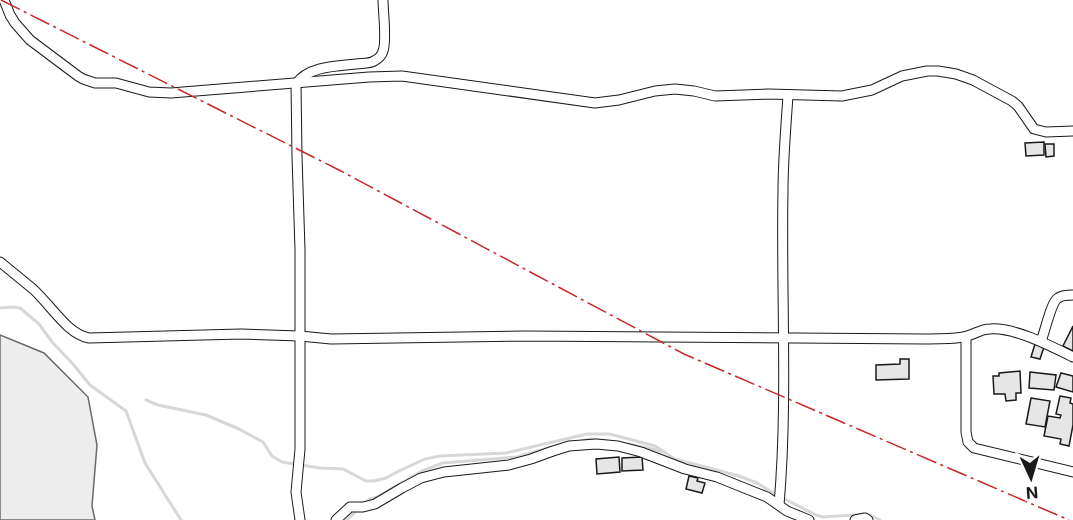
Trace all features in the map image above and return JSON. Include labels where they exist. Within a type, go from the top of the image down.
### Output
[{"type":"street","points":[[4,0],[15,23],[30,40],[78,76],[90,82],[116,83],[149,92],[164,93],[402,76],[595,103],[675,89],[715,96],[768,94],[842,96],[872,90],[902,76],[927,71],[947,72],[973,80],[1012,101],[1034,129],[1046,132],[1073,131]]},
{"type":"street","points":[[300,520],[297,496],[300,450],[300,250],[296,84],[300,78],[312,72],[368,63],[378,59],[385,45],[383,0]]},
{"type":"street","points":[[779,505],[782,474],[783,190],[788,95]]},
{"type":"street","points":[[0,262],[34,290],[69,328],[82,336],[93,338],[241,334],[331,339],[525,336],[926,339],[966,337],[985,329],[996,328],[1041,341],[1073,357]]},
{"type":"street","points":[[1041,341],[1054,302],[1062,296],[1073,295]]},
{"type":"street","points":[[966,337],[966,432],[968,442],[974,448],[1073,472]]},
{"type":"street","points":[[336,520],[350,507],[375,504],[421,478],[444,472],[509,465],[569,446],[596,444],[641,452],[685,469],[717,477],[767,497],[787,511],[809,520]]},
{"type":"street","points":[[855,520],[865,518],[868,520]]},
{"type":"shaded area","points":[[0,335],[44,353],[88,397],[97,445],[92,506],[95,520],[0,520]]},
{"type":"building","points":[[1044,142],[1044,155],[1026,156],[1025,143]]},
{"type":"building","points":[[1045,144],[1054,144],[1054,156],[1046,157]]},
{"type":"building","points":[[1073,326],[1073,351],[1063,346]]},
{"type":"building","points":[[1035,344],[1044,347],[1040,359],[1031,357]]},
{"type":"building","points":[[900,359],[909,359],[909,379],[876,380],[876,365],[900,364]]},
{"type":"building","points":[[1020,371],[1021,393],[1016,393],[1016,400],[1006,401],[1005,394],[994,394],[993,376],[999,376],[999,373]]},
{"type":"building","points":[[1030,372],[1056,375],[1054,390],[1029,388]]},
{"type":"building","points":[[1061,373],[1073,376],[1073,392],[1056,387]]},
{"type":"building","points":[[1060,396],[1071,398],[1070,403],[1073,404],[1073,425],[1069,446],[1060,444],[1061,439],[1044,436],[1048,416],[1060,418],[1061,415],[1056,414]]},
{"type":"building","points":[[1031,398],[1050,401],[1045,427],[1026,424]]},
{"type":"building","points":[[619,457],[620,472],[597,474],[596,459]]},
{"type":"building","points":[[642,457],[643,470],[622,471],[622,458]]},
{"type":"building","points":[[689,476],[705,483],[702,493],[686,489]]},
{"type":"waterway","points":[[0,308],[20,308],[39,324],[90,385],[126,411],[145,463],[181,520]]},
{"type":"waterway","points":[[146,400],[158,405],[206,415],[239,429],[263,442],[272,456],[282,462],[343,469],[366,481],[386,478],[425,459],[440,456],[506,453],[587,434],[609,434],[655,446],[663,451]]},
{"type":"waterway","points":[[581,441],[590,439],[607,441]]},
{"type":"waterway","points":[[628,444],[664,452],[675,459],[739,476],[777,495]]},
{"type":"waterway","points":[[365,503],[422,471],[443,463],[517,457],[548,448]]},
{"type":"waterway","points":[[783,498],[823,517],[868,514],[880,520]]},
{"type":"waterway","points":[[347,520],[358,509]]},
{"type":"power","points":[[1,0],[339,170],[684,354],[1069,520]]}]
